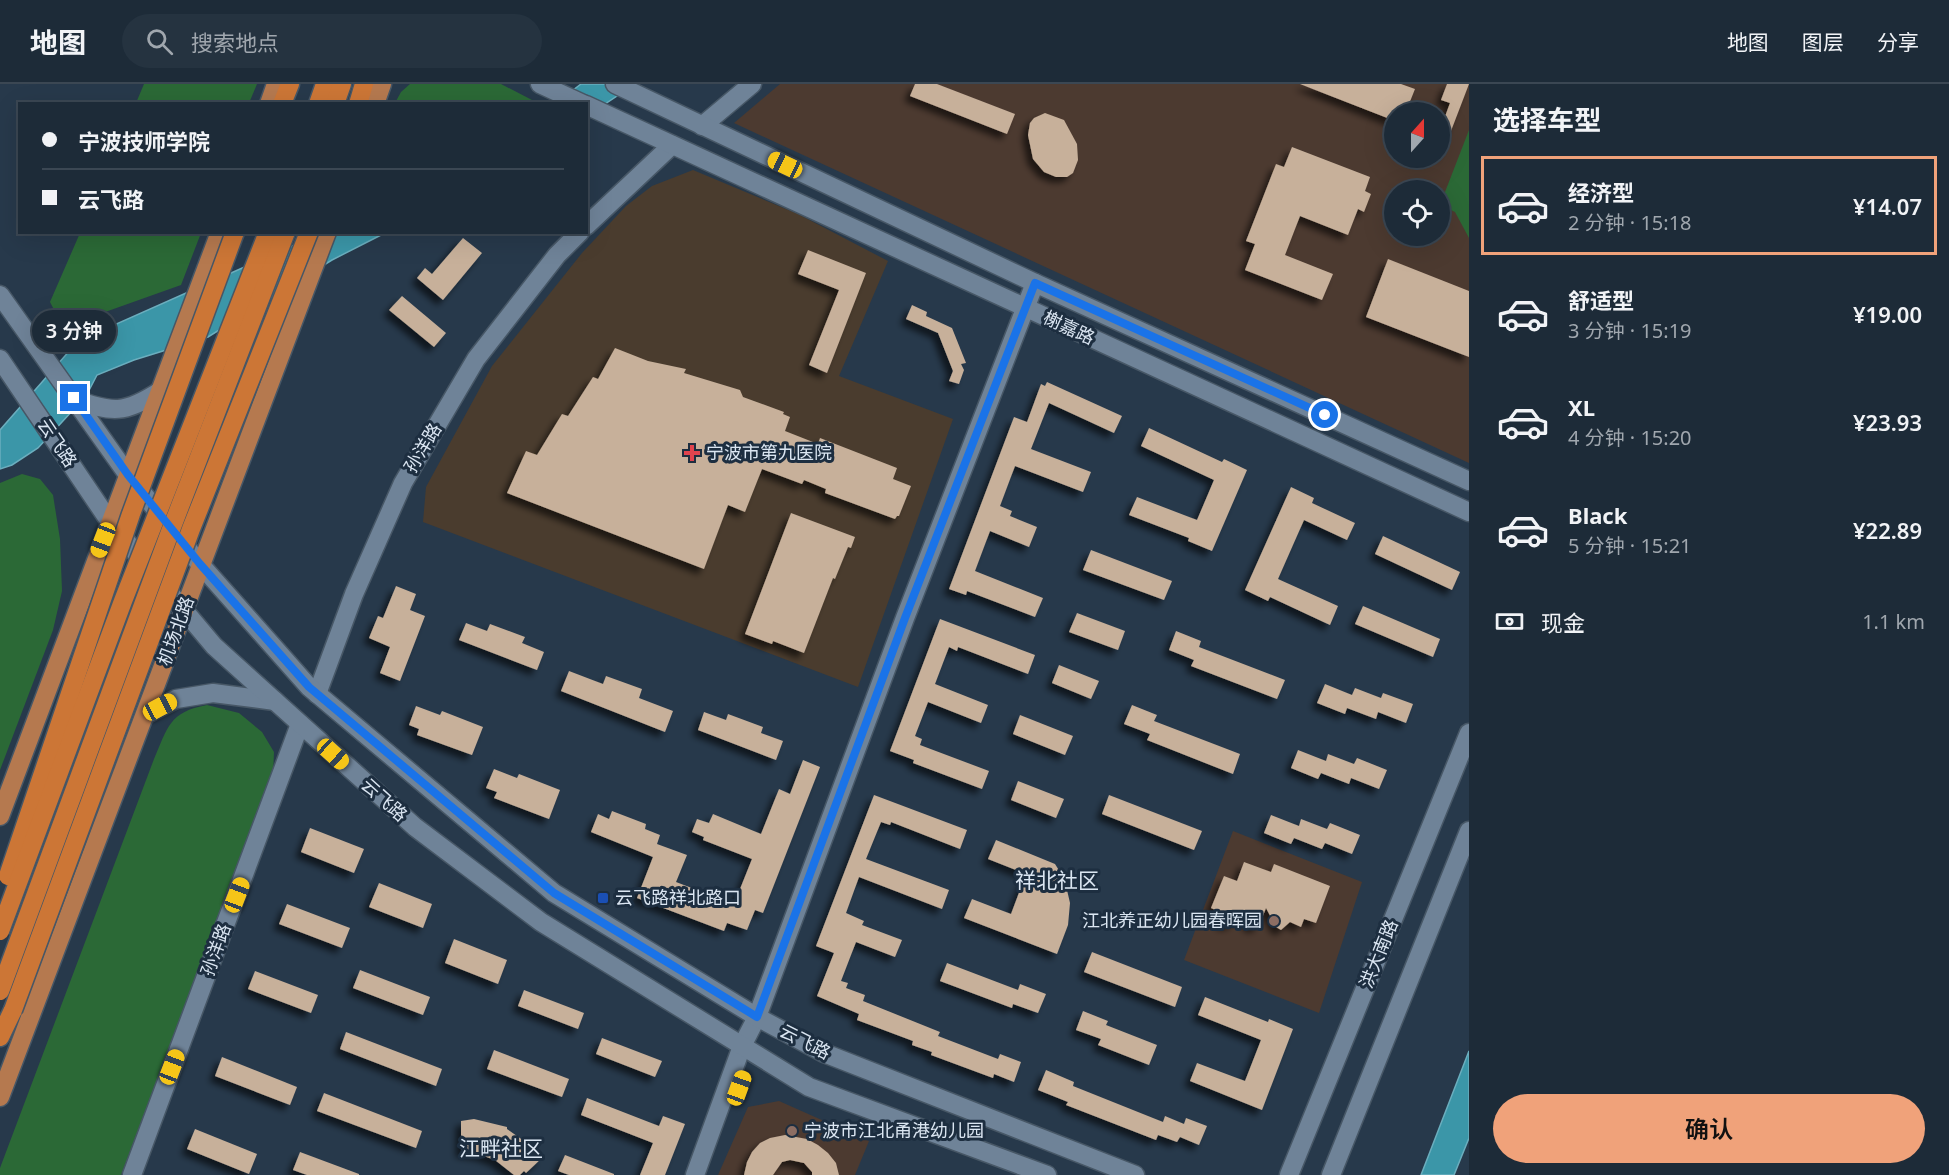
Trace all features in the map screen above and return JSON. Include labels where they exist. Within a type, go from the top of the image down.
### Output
[{"type":"highway","points":[[283,102],[290,84]]},
{"type":"highway","points":[[319,102],[325,84]]},
{"type":"highway","points":[[336,102],[342,84]]},
{"type":"highway","points":[[359,102],[364,84]]},
{"type":"highway","points":[[0,899],[131,514],[234,234]]},
{"type":"highway","points":[[0,931],[123,601],[267,234]]},
{"type":"highway","points":[[0,991],[162,554],[285,234]]},
{"type":"highway","points":[[0,1038],[13,1010],[191,529],[308,234]]},
{"type":"main road","points":[[270,102],[276,84]]},
{"type":"main road","points":[[376,102],[382,84]]},
{"type":"main road","name":"榭嘉路","points":[[541,84],[581,102]]},
{"type":"main road","name":"榭嘉路","points":[[615,84],[1035,283],[1469,481]]},
{"type":"main road","points":[[702,126],[752,84]]},
{"type":"main road","name":"榭嘉路","points":[[588,105],[1469,512]]},
{"type":"main road","points":[[588,224],[672,145]]},
{"type":"main road","points":[[0,816],[219,234]]},
{"type":"main road","name":"机场北路","points":[[0,1097],[326,234]]},
{"type":"main road","name":"孙洋路","points":[[317,694],[354,594],[403,483],[476,359],[557,255],[578,234]]},
{"type":"main road","points":[[706,1175],[757,1017],[905,618],[1035,283]]},
{"type":"main road","name":"云飞路","points":[[0,295],[128,475],[200,564],[317,694],[554,893],[757,1017],[824,1053],[1135,1175]]},
{"type":"main road","name":"云飞路","points":[[0,359],[110,522],[214,646],[415,827],[541,922],[809,1087],[1047,1175]]},
{"type":"main road","points":[[74,399],[98,408],[114,409],[137,406],[160,391]]},
{"type":"main road","points":[[145,716],[176,699],[213,693],[275,701]]},
{"type":"main road","name":"孙洋路","points":[[132,1175],[300,724]]},
{"type":"main road","name":"洪大南路","points":[[1289,1175],[1469,734]]},
{"type":"main road","name":"洪大南路","points":[[1331,1175],[1469,831]]},
{"type":"main road","points":[[695,1175],[748,1050]]},
{"type":"shaded area","points":[[780,84],[1469,84],[1469,463],[734,123]]},
{"type":"shaded area","name":"宁波市第九医院","points":[[693,170],[798,214],[888,261],[839,376],[953,419],[858,687],[423,522],[426,487],[492,366],[582,253],[626,206],[652,186]]},
{"type":"shaded area","name":"江北养正幼儿园春晖园","points":[[1233,831],[1362,882],[1319,1013],[1184,960]]},
{"type":"shaded area","name":"宁波市江北甬港幼儿园","points":[[779,1101],[869,1141],[855,1175],[718,1175],[748,1107]]},
{"type":"green space","points":[[144,84],[257,84],[249,102],[136,102]]},
{"type":"green space","points":[[410,84],[501,84],[532,100],[530,102],[396,102],[401,92]]},
{"type":"green space","points":[[1469,130],[1469,238],[1455,212],[1450,210],[1450,180]]},
{"type":"green space","points":[[79,234],[201,234],[181,285],[63,327],[50,302]]},
{"type":"green space","points":[[22,474],[40,479],[53,495],[60,539],[62,591],[53,630],[0,770],[0,483]]},
{"type":"green space","points":[[207,705],[239,713],[262,732],[274,752],[273,776],[121,1175],[0,1175],[0,1168],[163,738],[177,717],[194,708]]},
{"type":"water","points":[[581,84],[635,84],[588,115],[588,102],[558,102]]},
{"type":"water","points":[[319,234],[383,234],[332,260],[208,337],[134,360],[97,375],[86,396],[38,448],[12,465],[0,469],[0,430],[78,341]]},
{"type":"water","points":[[1469,1051],[1469,1138],[1454,1175],[1421,1175]]},
{"type":"building","points":[[915,84],[937,84],[1015,114],[1007,134],[910,96]]},
{"type":"building","points":[[1300,84],[1401,84],[1415,89],[1410,102],[1384,102],[1384,117]]},
{"type":"building","points":[[1447,84],[1469,84],[1450,134],[1450,102],[1441,100]]},
{"type":"building","points":[[1045,113],[1064,120],[1077,144],[1078,160],[1073,173],[1067,177],[1056,177],[1044,172],[1033,159],[1028,135],[1030,123],[1034,118]]},
{"type":"building","points":[[1292,147],[1370,177],[1365,191],[1371,194],[1364,212],[1358,209],[1348,235],[1300,216],[1285,255],[1333,274],[1322,300],[1245,270],[1255,244],[1246,241],[1276,164],[1284,167]]},
{"type":"building","points":[[463,238],[482,253],[443,300],[417,278],[425,268],[432,274]]},
{"type":"building","points":[[808,250],[866,273],[827,373],[809,365],[839,290],[798,274]]},
{"type":"building","points":[[1388,259],[1469,291],[1469,357],[1366,317]]},
{"type":"building","points":[[402,296],[446,333],[434,347],[389,310]]},
{"type":"building","points":[[912,305],[927,312],[926,316],[952,328],[966,363],[961,364],[964,370],[959,384],[949,381],[953,371],[938,333],[906,319]]},
{"type":"building","points":[[615,348],[648,361],[686,369],[684,373],[740,390],[743,397],[784,412],[783,414],[790,417],[785,431],[818,444],[820,438],[897,468],[893,479],[911,486],[899,516],[895,519],[825,493],[826,489],[804,480],[802,484],[762,469],[745,512],[728,505],[704,569],[507,493],[526,451],[537,455],[562,414],[568,416],[593,377],[598,379]]},
{"type":"building","points":[[1047,382],[1122,416],[1114,433],[1049,403],[1031,449],[1091,472],[1083,492],[1015,466],[1000,506],[1012,511],[1010,516],[1037,527],[1029,547],[990,531],[975,571],[1043,598],[1035,617],[967,591],[966,595],[949,589],[1014,417],[1027,422],[1041,384],[1045,386]]},
{"type":"building","points":[[1149,428],[1222,462],[1224,459],[1247,470],[1212,551],[1188,541],[1189,538],[1129,515],[1137,497],[1197,520],[1214,480],[1141,446]]},
{"type":"building","points":[[1291,487],[1314,498],[1312,503],[1355,523],[1347,540],[1304,520],[1278,579],[1338,606],[1330,625],[1270,597],[1268,601],[1245,590]]},
{"type":"building","points":[[791,513],[855,537],[851,548],[848,547],[835,579],[833,578],[804,653],[773,641],[772,644],[745,634]]},
{"type":"building","points":[[1383,536],[1460,572],[1452,590],[1375,554]]},
{"type":"building","points":[[1091,550],[1172,581],[1164,600],[1083,570]]},
{"type":"building","points":[[396,586],[416,594],[410,610],[425,616],[400,681],[380,673],[390,647],[369,638],[378,616],[383,618]]},
{"type":"building","points":[[1363,606],[1440,639],[1433,657],[1355,624]]},
{"type":"building","points":[[1077,613],[1125,631],[1118,650],[1069,632]]},
{"type":"building","points":[[940,619],[1035,655],[1028,674],[958,647],[957,651],[949,647],[935,684],[988,705],[981,723],[928,702],[915,736],[922,739],[920,745],[989,771],[982,789],[913,763],[914,760],[890,751]]},
{"type":"building","points":[[466,623],[487,631],[490,624],[525,637],[522,643],[544,652],[537,670],[459,640]]},
{"type":"building","points":[[1176,631],[1201,641],[1199,647],[1285,680],[1277,699],[1191,666],[1194,660],[1169,650]]},
{"type":"building","points":[[1059,665],[1099,681],[1091,699],[1052,683]]},
{"type":"building","points":[[569,671],[603,684],[606,676],[642,689],[639,698],[673,711],[665,732],[561,691]]},
{"type":"building","points":[[1325,684],[1352,695],[1355,688],[1381,698],[1383,693],[1413,704],[1406,723],[1378,712],[1376,719],[1347,708],[1345,714],[1317,703]]},
{"type":"building","points":[[1132,705],[1157,715],[1154,721],[1240,754],[1233,774],[1147,740],[1150,734],[1124,724]]},
{"type":"building","points":[[416,706],[440,715],[442,711],[483,727],[472,755],[417,735],[419,729],[409,725]]},
{"type":"building","points":[[704,712],[726,720],[728,714],[763,727],[761,733],[783,741],[776,760],[698,730]]},
{"type":"building","points":[[1020,715],[1073,736],[1065,755],[1013,734]]},
{"type":"building","points":[[1298,750],[1326,761],[1328,754],[1354,764],[1357,758],[1387,770],[1379,789],[1351,778],[1349,784],[1321,773],[1318,779],[1291,768]]},
{"type":"building","points":[[803,760],[820,767],[763,913],[755,910],[747,930],[727,923],[724,931],[637,898],[653,857],[591,832],[598,814],[609,819],[612,811],[646,824],[645,829],[660,835],[657,844],[687,855],[676,882],[734,904],[752,859],[703,840],[704,837],[692,832],[697,819],[709,823],[713,814],[761,834],[779,789],[790,794]]},
{"type":"building","points":[[494,769],[517,778],[519,774],[560,790],[549,819],[494,798],[497,792],[486,788]]},
{"type":"building","points":[[1018,781],[1064,799],[1056,818],[1011,800]]},
{"type":"building","points":[[874,795],[967,830],[960,849],[891,822],[890,825],[881,822],[866,859],[949,890],[942,909],[859,877],[846,913],[864,921],[862,925],[902,940],[895,957],[856,942],[841,981],[848,983],[846,988],[865,995],[863,1001],[940,1032],[938,1036],[998,1059],[1000,1054],[1021,1062],[1014,1082],[994,1074],[993,1078],[931,1055],[932,1052],[912,1045],[913,1041],[857,1020],[859,1014],[817,996],[834,953],[816,946]]},
{"type":"building","points":[[1109,795],[1202,831],[1194,850],[1102,814]]},
{"type":"building","points":[[1271,815],[1299,826],[1301,819],[1327,829],[1330,823],[1360,835],[1352,854],[1325,843],[1322,849],[1294,838],[1291,844],[1264,833]]},
{"type":"building","points":[[310,828],[364,849],[354,873],[301,852]]},
{"type":"building","points":[[996,840],[1055,864],[1060,872],[1071,877],[1072,881],[1067,890],[1070,903],[1068,925],[1057,954],[964,918],[972,899],[1011,914],[1026,874],[988,859]]},
{"type":"building","points":[[1244,862],[1271,872],[1274,864],[1330,886],[1316,923],[1304,919],[1301,927],[1290,922],[1281,930],[1276,927],[1266,908],[1259,926],[1251,927],[1242,914],[1232,924],[1224,925],[1220,912],[1211,908],[1224,876],[1237,881]]},
{"type":"building","points":[[379,883],[432,904],[423,928],[369,907]]},
{"type":"building","points":[[287,904],[350,928],[342,948],[279,924]]},
{"type":"building","points":[[454,939],[507,960],[498,984],[445,963]]},
{"type":"building","points":[[1092,952],[1182,987],[1175,1007],[1084,972]]},
{"type":"building","points":[[947,963],[1018,990],[1020,984],[1046,994],[1038,1013],[1013,1004],[1012,1008],[940,981]]},
{"type":"building","points":[[360,970],[430,997],[423,1015],[353,988]]},
{"type":"building","points":[[255,971],[318,995],[311,1013],[248,989]]},
{"type":"building","points":[[524,990],[584,1013],[578,1029],[518,1006]]},
{"type":"building","points":[[1205,997],[1268,1022],[1269,1019],[1293,1029],[1262,1110],[1190,1081],[1197,1063],[1245,1081],[1261,1040],[1198,1015]]},
{"type":"building","points":[[1083,1011],[1108,1021],[1106,1025],[1157,1045],[1149,1065],[1098,1045],[1101,1039],[1076,1030]]},
{"type":"building","points":[[346,1032],[442,1069],[436,1086],[340,1049]]},
{"type":"building","points":[[602,1038],[662,1061],[655,1077],[596,1054]]},
{"type":"building","points":[[494,1050],[569,1079],[562,1097],[487,1069]]},
{"type":"building","points":[[222,1057],[297,1087],[290,1105],[215,1076]]},
{"type":"building","points":[[1046,1070],[1074,1082],[1073,1086],[1163,1122],[1165,1116],[1184,1124],[1186,1118],[1207,1126],[1199,1145],[1180,1137],[1177,1142],[1158,1135],[1156,1140],[1066,1105],[1068,1102],[1038,1090]]},
{"type":"building","points":[[324,1093],[422,1131],[416,1148],[317,1111]]},
{"type":"building","points":[[587,1098],[659,1126],[663,1116],[685,1124],[665,1175],[640,1175],[653,1143],[581,1115]]},
{"type":"building","points":[[474,1119],[507,1127],[534,1148],[542,1158],[526,1173],[524,1171],[520,1175],[514,1175],[495,1160],[461,1152],[461,1121]]},
{"type":"building","points":[[195,1129],[257,1154],[249,1174],[187,1149]]},
{"type":"building","points":[[785,1135],[807,1139],[818,1145],[836,1163],[839,1175],[812,1175],[804,1163],[790,1160],[782,1162],[773,1175],[744,1175],[752,1152],[760,1143]]},
{"type":"building","points":[[300,1152],[359,1175],[307,1175],[293,1170]]},
{"type":"building","points":[[565,1155],[614,1175],[569,1175],[558,1171]]},
{"type":"place","name":"宁波市第九医院","points":[[692,453]]},
{"type":"place","name":"云飞路祥北路口","points":[[603,898]]},
{"type":"place","name":"江北养正幼儿园春晖园","points":[[1274,921]]},
{"type":"place","name":"宁波市江北甬港幼儿园","points":[[792,1131]]},
{"type":"district","name":"祥北社区","points":[[1057,881]]},
{"type":"district","name":"江畔社区","points":[[501,1149]]},
{"type":"route","points":[[74,398],[128,475],[200,564],[309,687],[554,893],[757,1017],[905,618],[1035,283],[1325,415]]}]
